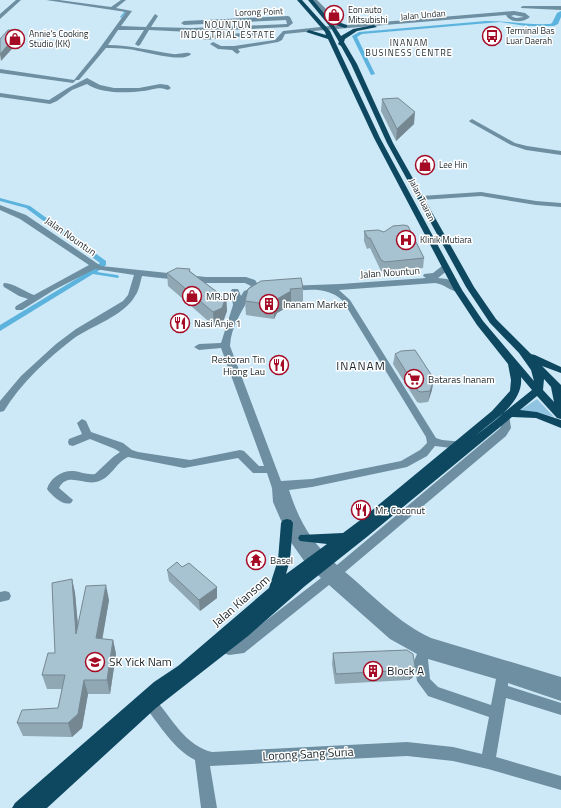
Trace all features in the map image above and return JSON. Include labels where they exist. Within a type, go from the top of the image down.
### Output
[{"type":"main road","name":"Jalan Tuaran","points":[[299,0],[326,30],[352,80],[376,137],[458,290],[480,323],[513,363],[561,416]]},
{"type":"main road","name":"Jalan Tuaran","points":[[310,0],[334,29],[358,73],[388,138],[470,287],[493,321],[523,353],[559,387]]},
{"type":"main road","points":[[327,20],[334,24],[345,26]]},
{"type":"main road","points":[[341,44],[342,38],[349,33],[374,27]]},
{"type":"main road","points":[[309,32],[330,38]]},
{"type":"main road","points":[[523,353],[561,370]]},
{"type":"main road","points":[[523,353],[540,378],[538,390]]},
{"type":"main road","name":"Jalan Kiansom","points":[[36,808],[151,704],[271,609],[345,537],[459,445],[496,413],[514,394],[517,380],[513,363]]},
{"type":"main road","points":[[559,387],[557,396],[561,407]]},
{"type":"main road","name":"Jalan Kiansom","points":[[20,808],[159,686],[183,670],[276,590],[364,533],[538,390]]},
{"type":"main road","points":[[507,415],[537,415],[561,424]]},
{"type":"main road","points":[[276,590],[284,560],[287,524]]},
{"type":"main road","points":[[304,538],[327,539],[345,537]]},
{"type":"street","points":[[0,16],[19,0]]},
{"type":"street","points":[[0,95],[50,102],[55,100],[74,82],[104,46],[129,11],[48,0]]},
{"type":"street","points":[[113,8],[124,0]]},
{"type":"street","points":[[314,0],[336,22],[345,26],[354,26]]},
{"type":"street","points":[[512,14],[520,10],[521,3],[561,8]]},
{"type":"street","name":"Jalan Undan","points":[[334,29],[354,26],[512,14],[527,16],[521,3]]},
{"type":"street","name":"Jalan Undan","points":[[334,29],[374,27],[512,14]]},
{"type":"street","points":[[138,44],[154,16]]},
{"type":"street","name":"Lorong Point","points":[[184,23],[288,18],[290,23],[288,25],[273,26]]},
{"type":"street","points":[[241,20],[244,27]]},
{"type":"street","points":[[118,28],[191,30],[273,26],[275,31],[283,33],[334,29]]},
{"type":"street","points":[[224,28],[228,36]]},
{"type":"street","points":[[283,33],[326,30]]},
{"type":"street","points":[[213,44],[220,48],[236,50],[276,41],[280,39],[283,33]]},
{"type":"street","points":[[205,38],[256,34]]},
{"type":"street","points":[[104,46],[128,47],[175,56],[188,54]]},
{"type":"street","points":[[0,73],[85,82],[101,88],[145,89],[163,86],[168,88]]},
{"type":"street","points":[[74,82],[85,82]]},
{"type":"street","points":[[472,122],[513,144],[531,149],[561,153]]},
{"type":"street","points":[[421,198],[481,194],[561,205]]},
{"type":"street","name":"Jalan Nountun","points":[[0,207],[23,217],[58,239],[94,266],[104,269],[206,280],[240,280],[249,281],[264,286],[248,292],[234,290],[206,280]]},
{"type":"street","points":[[19,308],[94,266]]},
{"type":"street","name":"Jalan Nountun","points":[[283,286],[350,283],[435,276],[445,268]]},
{"type":"street","points":[[0,409],[3,403],[25,378],[68,338],[126,303],[132,295],[139,273]]},
{"type":"street","points":[[240,280],[233,284],[237,295],[236,312],[225,346],[278,488],[280,502],[287,524],[296,541],[395,634],[424,652],[503,675],[561,695]]},
{"type":"street","name":"Jalan Nountun","points":[[283,286],[327,288],[439,280],[458,290]]},
{"type":"street","points":[[249,281],[255,286],[248,292],[238,312],[228,345],[288,503],[304,538],[318,562]]},
{"type":"street","points":[[7,285],[22,294],[35,298]]},
{"type":"street","points":[[345,298],[348,290],[369,285]]},
{"type":"street","points":[[283,286],[340,287],[345,298],[432,440],[444,444],[459,445]]},
{"type":"street","points":[[327,288],[338,292],[345,298]]},
{"type":"street","points":[[199,347],[216,345],[225,346]]},
{"type":"street","points":[[222,647],[239,649],[332,575],[502,434],[506,428],[507,415]]},
{"type":"street","points":[[82,423],[87,435]]},
{"type":"street","points":[[73,442],[87,435],[119,446],[128,453],[137,456],[190,464],[240,454],[257,470],[271,469]]},
{"type":"street","points":[[282,485],[288,486],[312,483],[403,464],[413,460],[429,448],[432,440]]},
{"type":"street","points":[[67,500],[53,489],[54,484],[62,476],[67,474],[98,478],[119,457],[128,453]]},
{"type":"street","points":[[288,503],[289,496],[294,491],[312,483]]},
{"type":"street","points":[[332,575],[419,639],[561,683]]},
{"type":"street","points":[[424,652],[421,662],[424,681],[433,692],[496,713]]},
{"type":"street","points":[[488,762],[503,675]]},
{"type":"street","points":[[500,690],[561,709]]},
{"type":"street","points":[[151,704],[188,750],[202,758],[209,808]]},
{"type":"street","name":"Lorong Sang Suria","points":[[202,758],[212,759],[407,749],[453,754],[488,762],[561,783]]},
{"type":"shaded area","points":[[561,11],[561,17],[558,24],[554,26],[526,26],[500,22],[362,34],[357,37],[375,74],[371,75],[352,36],[359,32],[486,21],[550,24],[557,13]]},
{"type":"shaded area","points":[[0,198],[30,206],[106,261],[106,265],[97,272],[117,275],[119,276],[118,278],[93,274],[0,331],[0,325],[91,270],[100,263],[26,208],[0,201]]},
{"type":"shaded area","points":[[537,399],[554,417],[537,412],[519,411]]},
{"type":"building","points":[[8,30],[20,31],[0,54],[0,39]]},
{"type":"building","points":[[398,98],[415,112],[397,129],[382,99]]},
{"type":"building","points":[[393,226],[408,226],[424,258],[385,262],[381,260],[370,238],[368,238],[364,231],[378,230],[384,232]]},
{"type":"building","points":[[177,268],[190,269],[189,271],[220,293],[218,296],[226,297],[222,308],[213,312],[167,273]]},
{"type":"building","points":[[301,278],[303,288],[290,289],[291,291],[277,299],[274,305],[245,301],[248,289],[261,281]]},
{"type":"building","points":[[415,350],[434,379],[430,391],[418,391],[395,354],[401,351]]},
{"type":"building","points":[[177,562],[182,567],[189,563],[217,587],[199,600],[167,570]]},
{"type":"building","name":"SK Yick Nam","points":[[72,579],[76,634],[86,586],[106,585],[96,638],[113,640],[107,680],[84,680],[78,714],[68,723],[17,723],[22,710],[58,708],[65,675],[42,675],[48,653],[55,653],[52,583]]},
{"type":"building","points":[[407,650],[413,654],[415,666],[411,670],[336,674],[333,653]]},
{"type":"waterway","points":[[121,17],[126,11],[124,11]]},
{"type":"place","name":"Eon auto Mitsubishi","points":[[334,15]]},
{"type":"place","name":"Terminal Bas Luar Daerah","points":[[492,36]]},
{"type":"place","name":"Annie's Cooking Studio (KK)","points":[[15,39]]},
{"type":"place","name":"Lee Hin","points":[[425,165]]},
{"type":"place","name":"Klinik Mutiara","points":[[406,240]]},
{"type":"place","name":"MR.DIY","points":[[192,296]]},
{"type":"place","name":"Inanam Market","points":[[269,304]]},
{"type":"place","name":"Nasi Anje 1","points":[[180,323]]},
{"type":"place","name":"Restoran Tin Hiong Lau","points":[[279,365]]},
{"type":"place","name":"Bataras Inanam","points":[[414,379]]},
{"type":"place","name":"Mr. Coconut","points":[[361,510]]},
{"type":"place","name":"Basel","points":[[256,560]]},
{"type":"place","name":"SK Yick Nam","points":[[95,662]]},
{"type":"place","name":"Block A","points":[[373,671]]},
{"type":"district","name":"NOUNTUN INDUSTRIAL ESTATE","points":[[228,30]]},
{"type":"district","name":"INANAM BUSINESS CENTRE","points":[[409,48]]},
{"type":"district","name":"INANAM","points":[[361,366]]}]
